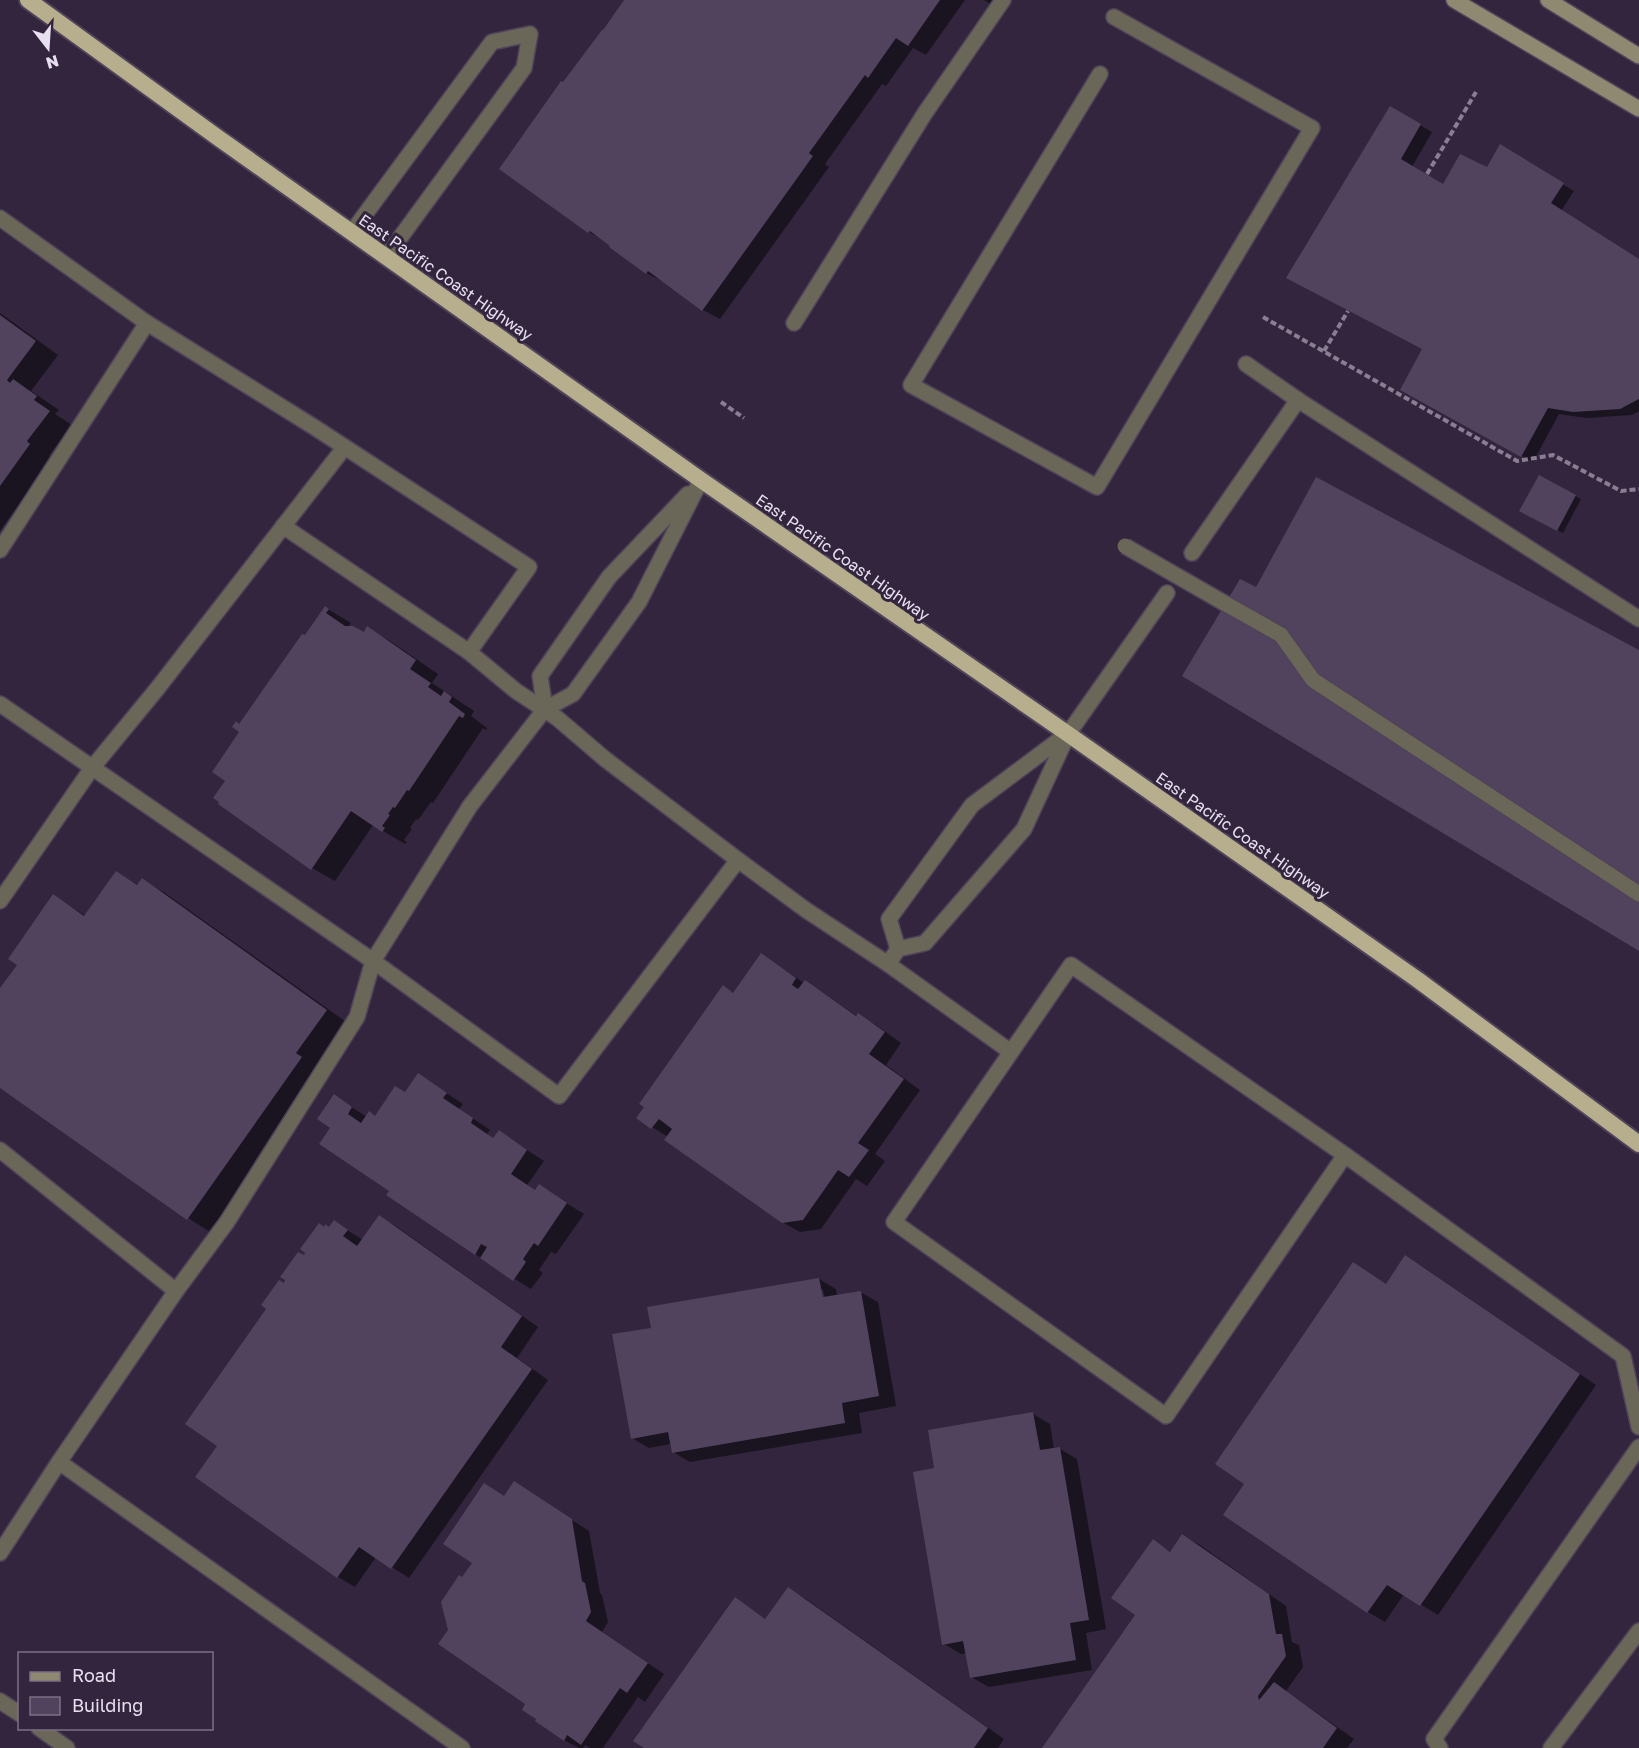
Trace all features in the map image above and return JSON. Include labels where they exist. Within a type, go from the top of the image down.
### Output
[{"type":"highway","name":"East Pacific Coast Highway","points":[[28,0],[701,480],[1418,980],[1639,1144]]},
{"type":"main road","points":[[1454,0],[1639,109]]},
{"type":"main road","points":[[1548,0],[1639,56]]},
{"type":"street","points":[[794,322],[925,113],[1003,0]]},
{"type":"street","points":[[1100,74],[911,385],[1097,487],[1312,128],[1114,17]]},
{"type":"street","points":[[351,232],[492,42],[530,34],[524,68],[386,257]]},
{"type":"street","points":[[0,218],[147,323],[529,567],[469,652]]},
{"type":"street","points":[[0,550],[147,323]]},
{"type":"street","points":[[1246,364],[1639,620]]},
{"type":"street","points":[[1192,553],[1298,400]]},
{"type":"street","points":[[0,901],[92,768],[157,689],[344,448]]},
{"type":"street","points":[[545,710],[540,676],[609,578],[701,480]]},
{"type":"street","points":[[0,1553],[176,1291],[227,1222],[357,1017],[373,961],[470,806],[545,710],[573,694],[639,602],[701,480]]},
{"type":"street","points":[[283,526],[469,652],[516,691],[545,710],[605,759],[738,860],[1011,1052]]},
{"type":"street","points":[[1125,546],[1281,635],[1314,680],[1639,894]]},
{"type":"street","points":[[888,964],[898,950],[925,943],[1024,829],[1068,734],[1167,593]]},
{"type":"street","points":[[0,704],[373,961],[559,1096],[738,860]]},
{"type":"street","points":[[898,950],[889,919],[972,805],[1068,734]]},
{"type":"street","points":[[1345,1155],[1166,1416],[894,1222],[1071,965],[1345,1155],[1623,1356],[1639,1427]]},
{"type":"street","points":[[1,1154],[176,1291]]},
{"type":"street","points":[[1440,1748],[1434,1739],[1639,1447]]},
{"type":"street","points":[[59,1462],[462,1748]]},
{"type":"street","points":[[1551,1748],[1637,1640]]},
{"type":"street","points":[[0,1701],[18,1713]]},
{"type":"street","points":[[42,1730],[67,1748]]},
{"type":"path","points":[[1427,174],[1476,92]]},
{"type":"path","points":[[1324,351],[1348,311]]},
{"type":"path","points":[[1263,317],[1516,461],[1553,455],[1621,491],[1639,489]]},
{"type":"path","points":[[721,402],[744,418]]},
{"type":"building","points":[[624,0],[940,0],[908,46],[896,38],[868,78],[865,75],[809,153],[813,156],[702,311],[648,271],[646,274],[590,231],[588,233],[499,169],[561,81],[563,82]]},
{"type":"building","points":[[1390,106],[1421,124],[1401,159],[1443,184],[1460,154],[1487,167],[1500,144],[1564,183],[1551,203],[1639,259],[1639,399],[1620,409],[1573,412],[1548,408],[1521,457],[1400,390],[1422,349],[1286,278]]},
{"type":"building","points":[[0,315],[36,341],[7,380],[10,383],[13,379],[37,396],[34,400],[50,411],[27,441],[30,444],[0,486]]},
{"type":"building","points":[[1539,475],[1576,495],[1557,531],[1519,511]]},
{"type":"building","points":[[1316,477],[1639,650],[1639,951],[1182,676],[1240,579],[1256,587]]},
{"type":"building","points":[[325,606],[329,609],[326,613],[345,626],[353,626],[364,632],[367,626],[416,660],[410,669],[431,683],[428,687],[441,696],[444,691],[452,697],[449,702],[465,714],[463,718],[459,716],[409,791],[407,790],[388,814],[390,815],[382,826],[385,828],[382,832],[351,811],[311,870],[218,804],[219,802],[213,798],[225,781],[212,772],[239,732],[232,727],[236,721],[239,724],[302,634],[305,635]]},
{"type":"building","points":[[116,871],[137,885],[142,878],[327,1010],[296,1053],[302,1057],[187,1220],[0,1088],[0,988],[17,965],[8,959],[53,894],[84,916]]},
{"type":"building","points":[[761,953],[796,978],[792,985],[798,989],[805,980],[856,1016],[858,1013],[885,1032],[869,1054],[904,1079],[858,1143],[869,1150],[849,1177],[838,1170],[803,1220],[782,1223],[664,1140],[672,1129],[659,1119],[651,1129],[636,1118],[644,1107],[639,1104],[723,985],[733,993]]},
{"type":"building","points":[[418,1073],[447,1093],[443,1098],[473,1118],[471,1123],[493,1138],[499,1130],[527,1150],[511,1174],[535,1190],[539,1184],[567,1203],[538,1246],[534,1243],[523,1259],[526,1262],[513,1281],[480,1258],[487,1247],[481,1244],[475,1255],[386,1195],[389,1191],[319,1144],[330,1128],[317,1119],[334,1094],[352,1107],[348,1114],[361,1123],[369,1111],[375,1116],[395,1086],[405,1092]]},
{"type":"building","points":[[379,1215],[522,1316],[501,1347],[532,1369],[391,1569],[359,1547],[337,1578],[195,1477],[217,1446],[185,1424],[266,1309],[261,1305],[279,1280],[284,1283],[285,1280],[280,1277],[298,1252],[304,1255],[305,1253],[300,1249],[319,1223],[324,1227],[325,1224],[329,1227],[334,1220],[348,1230],[343,1236],[357,1246]]},
{"type":"building","points":[[1405,1255],[1580,1374],[1420,1606],[1387,1585],[1367,1613],[1223,1515],[1244,1484],[1215,1464],[1353,1262],[1386,1284]]},
{"type":"building","points":[[819,1278],[823,1297],[861,1291],[879,1396],[842,1403],[845,1423],[672,1453],[668,1432],[631,1439],[612,1334],[651,1328],[647,1307]]},
{"type":"building","points":[[1033,1412],[1040,1450],[1060,1447],[1089,1620],[1070,1623],[1076,1660],[970,1678],[963,1641],[942,1645],[913,1472],[934,1468],[928,1430]]},
{"type":"building","points":[[514,1481],[572,1519],[582,1581],[585,1583],[591,1612],[586,1621],[648,1663],[627,1693],[620,1688],[581,1745],[567,1735],[564,1741],[535,1721],[536,1719],[522,1710],[525,1704],[438,1644],[448,1630],[441,1602],[459,1575],[462,1577],[472,1563],[443,1544],[484,1483],[504,1496]]},
{"type":"building","points":[[1182,1534],[1269,1594],[1276,1634],[1282,1634],[1286,1656],[1258,1696],[1259,1700],[1274,1682],[1337,1728],[1323,1748],[1042,1748],[1135,1615],[1111,1598],[1153,1539],[1170,1552]]},
{"type":"building","points":[[788,1587],[988,1728],[974,1748],[644,1748],[633,1741],[735,1597],[765,1619]]}]
